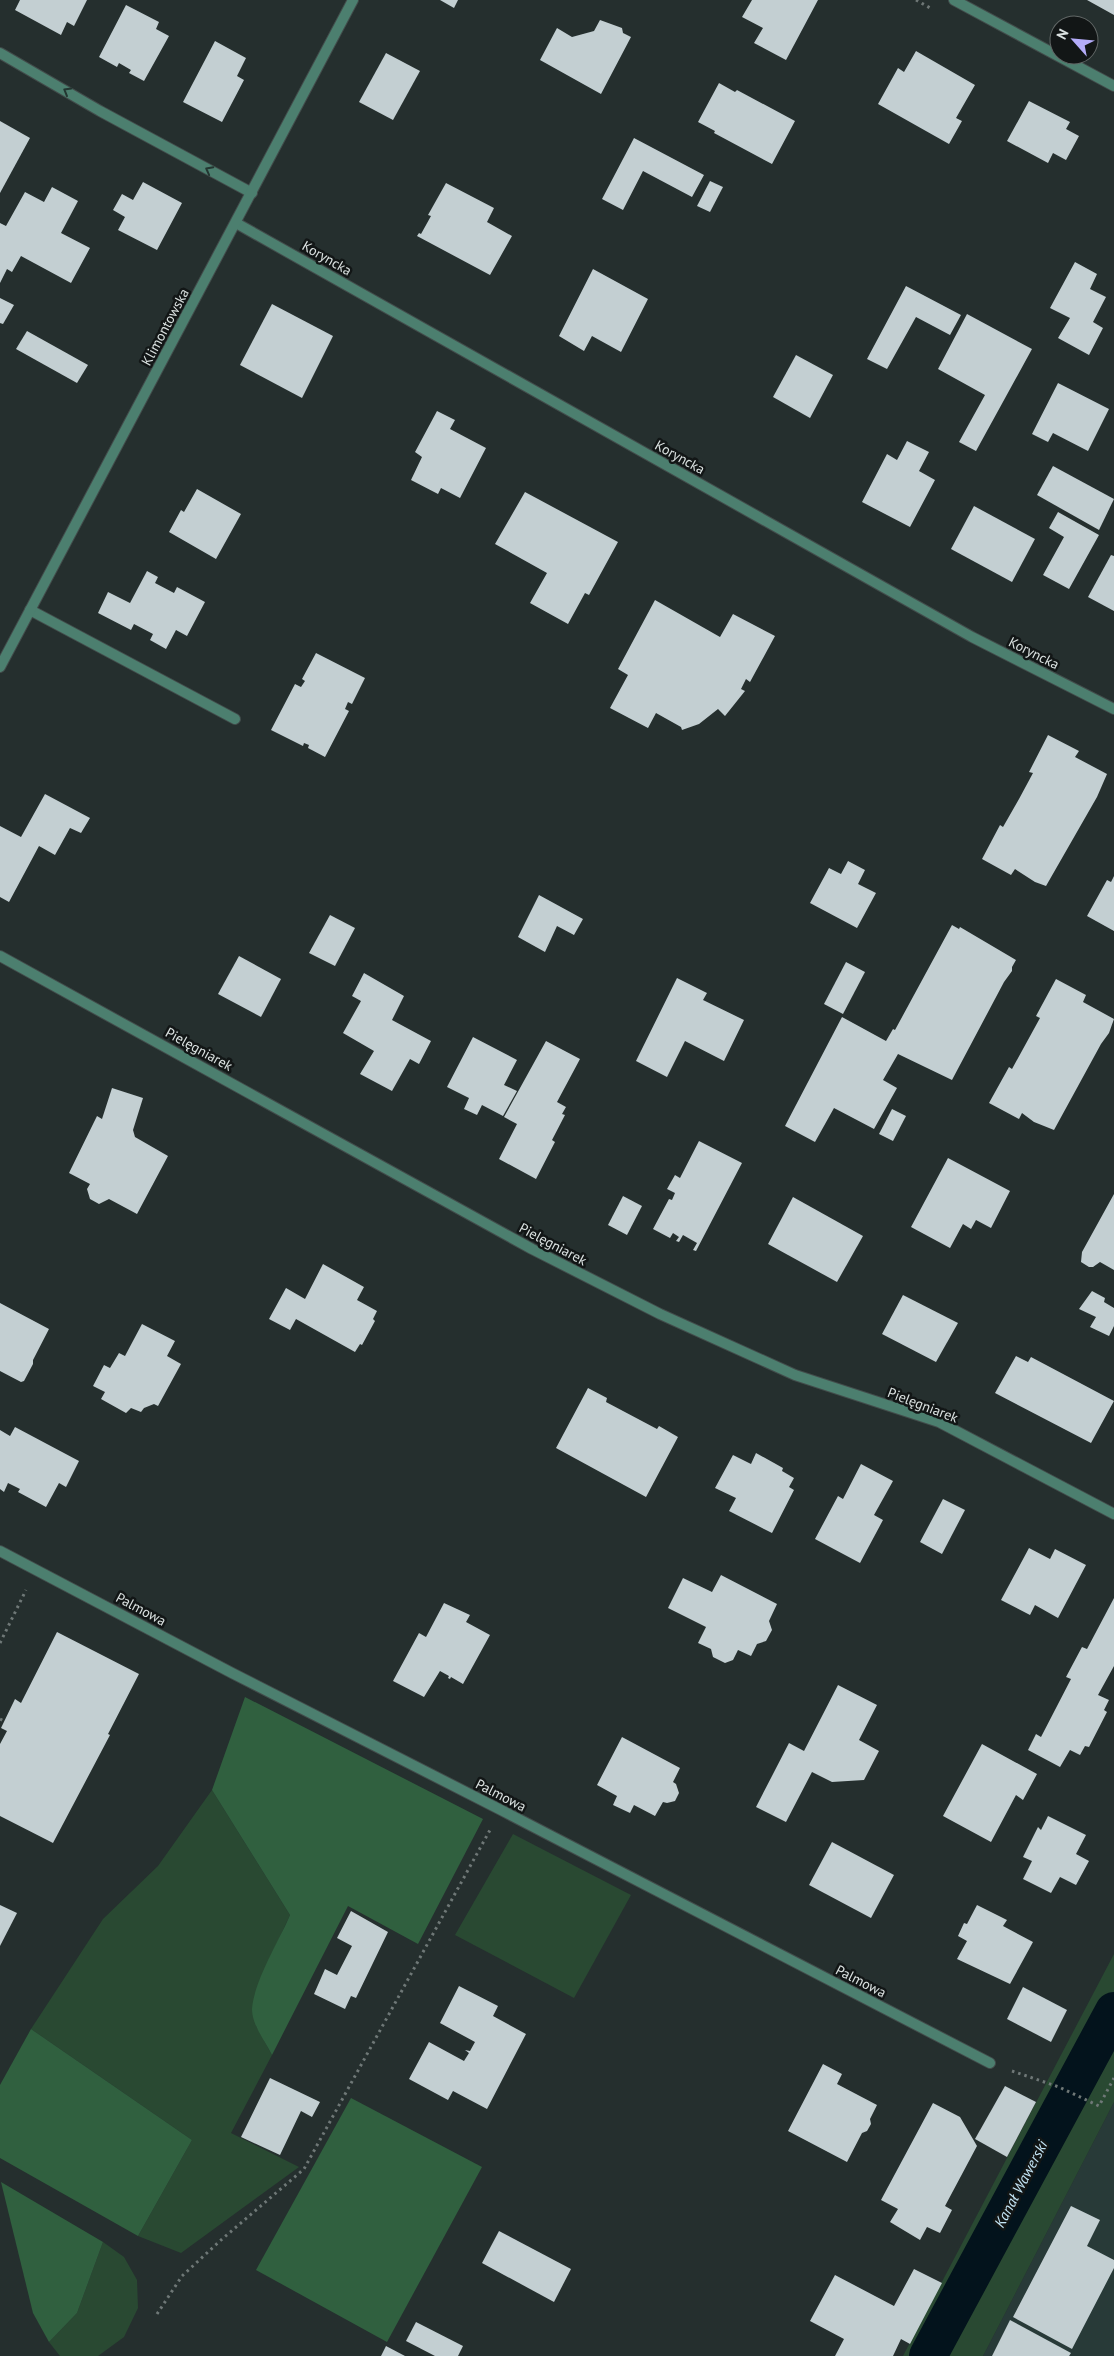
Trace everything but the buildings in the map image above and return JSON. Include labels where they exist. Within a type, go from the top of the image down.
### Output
[{"type":"street","name":"Klimontowska","points":[[0,667],[354,0]]},
{"type":"street","points":[[954,0],[1114,86]]},
{"type":"street","points":[[0,53],[100,111],[252,193]]},
{"type":"street","name":"Koryncka","points":[[236,223],[972,637],[1114,709]]},
{"type":"street","points":[[30,610],[235,719]]},
{"type":"street","name":"Pielęgniarek","points":[[0,956],[532,1249],[660,1314],[795,1375],[938,1422],[1114,1514]]},
{"type":"street","name":"Palmowa","points":[[0,1551],[232,1673],[990,2063]]},
{"type":"path","points":[[0,1643],[17,1607]]},
{"type":"path","points":[[157,2314],[182,2276],[304,2169],[501,1810]]},
{"type":"path","points":[[990,2063],[1059,2087],[1099,2106],[1114,2078]]},
{"type":"shaded area","points":[[1114,2102],[1114,2356],[983,2356]]},
{"type":"green space","points":[[245,1697],[483,1819],[418,1944],[348,1906],[272,2055],[256,2027],[252,2009],[257,1986],[290,1915],[212,1790]]},
{"type":"green space","points":[[212,1790],[290,1915],[261,1978],[256,2026],[272,2055],[231,2133],[299,2167],[181,2253],[138,2236],[192,2140],[31,2029],[103,1919],[158,1866]]},
{"type":"green space","points":[[513,1834],[631,1895],[574,1998],[455,1935]]},
{"type":"green space","points":[[1114,1954],[1114,2102],[983,2356],[903,2356]]},
{"type":"green space","points":[[31,2029],[192,2140],[138,2236],[0,2158],[0,2085]]},
{"type":"green space","points":[[351,2098],[482,2167],[387,2342],[256,2270]]},
{"type":"green space","points":[[1,2182],[103,2242],[77,2313],[49,2342],[33,2313]]},
{"type":"green space","points":[[103,2242],[124,2257],[137,2280],[138,2308],[124,2337],[98,2356],[60,2356],[49,2342],[77,2313]]},
{"type":"waterway","name":"Kanał Wawerski","points":[[928,2356],[1114,2011]]}]
